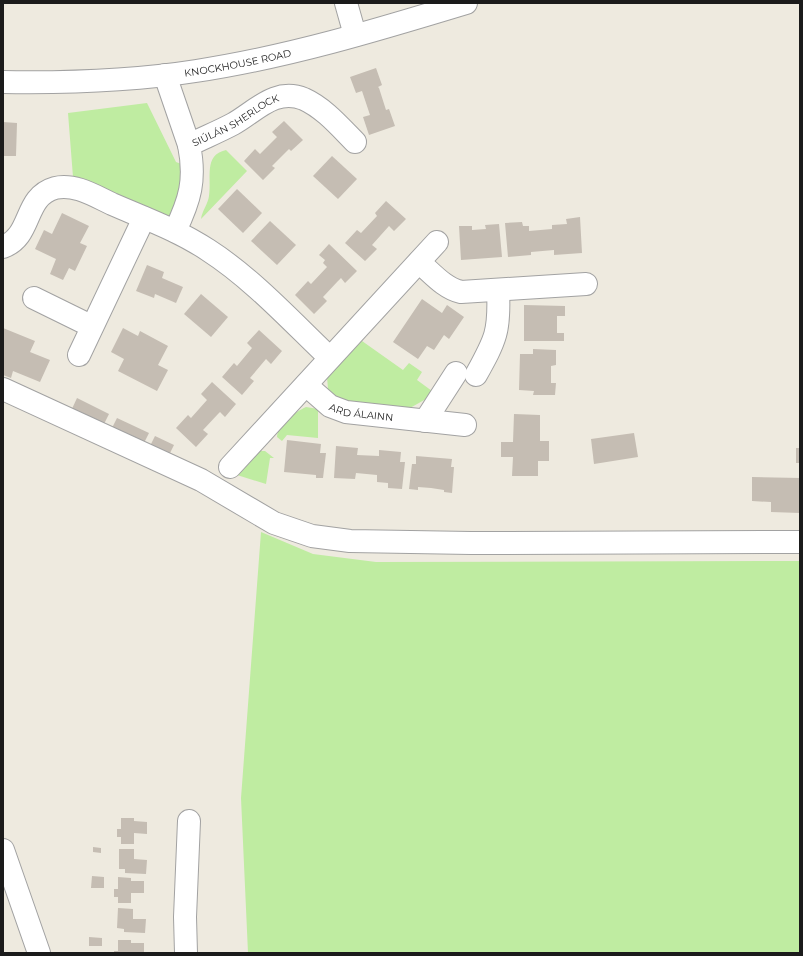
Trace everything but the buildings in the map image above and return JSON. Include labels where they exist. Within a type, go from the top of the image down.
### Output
[{"type":"street","points":[[346,3],[355,35]]},
{"type":"street","name":"KNOCKHOUSE ROAD","points":[[3,82],[90,82],[165,75],[249,62],[355,35],[466,3]]},
{"type":"street","points":[[165,75],[189,145]]},
{"type":"street","name":"SIÚLÁN SHERLOCK","points":[[175,231],[191,191],[192,165],[189,145],[233,124],[264,102],[285,97],[297,97],[312,104],[355,142]]},
{"type":"street","points":[[3,247],[18,237],[35,201],[41,194],[64,186],[82,191],[175,231],[207,249],[232,266],[330,358]]},
{"type":"street","points":[[79,355],[144,218]]},
{"type":"street","points":[[230,467],[437,242]]},
{"type":"street","points":[[419,262],[452,290],[461,292],[586,284]]},
{"type":"street","points":[[425,421],[466,374],[497,334],[499,312],[498,290]]},
{"type":"street","points":[[34,298],[92,326]]},
{"type":"street","name":"ARD ÁLAINN","points":[[306,385],[330,406],[337,410],[465,425]]},
{"type":"street","points":[[3,389],[201,480],[274,523],[312,536],[350,541],[471,543],[800,542]]},
{"type":"street","points":[[186,953],[185,917],[189,821]]},
{"type":"street","points":[[3,850],[39,953]]},
{"type":"green space","points":[[147,103],[176,162],[184,165],[185,175],[175,211],[168,216],[162,216],[73,177],[68,113]]},
{"type":"green space","points":[[226,150],[247,171],[201,219],[209,196],[211,162],[219,153]]},
{"type":"green space","points":[[362,341],[403,370],[409,363],[422,372],[417,380],[432,391],[426,399],[410,408],[345,403],[334,396],[328,389],[327,377]]},
{"type":"green space","points":[[306,407],[318,409],[318,438],[287,435],[282,441],[277,437],[280,428],[284,423],[292,415]]},
{"type":"green space","points":[[258,451],[265,451],[274,458],[270,458],[266,484],[237,475]]},
{"type":"green space","points":[[261,532],[313,554],[376,562],[800,561],[800,953],[248,953],[241,798]]}]
